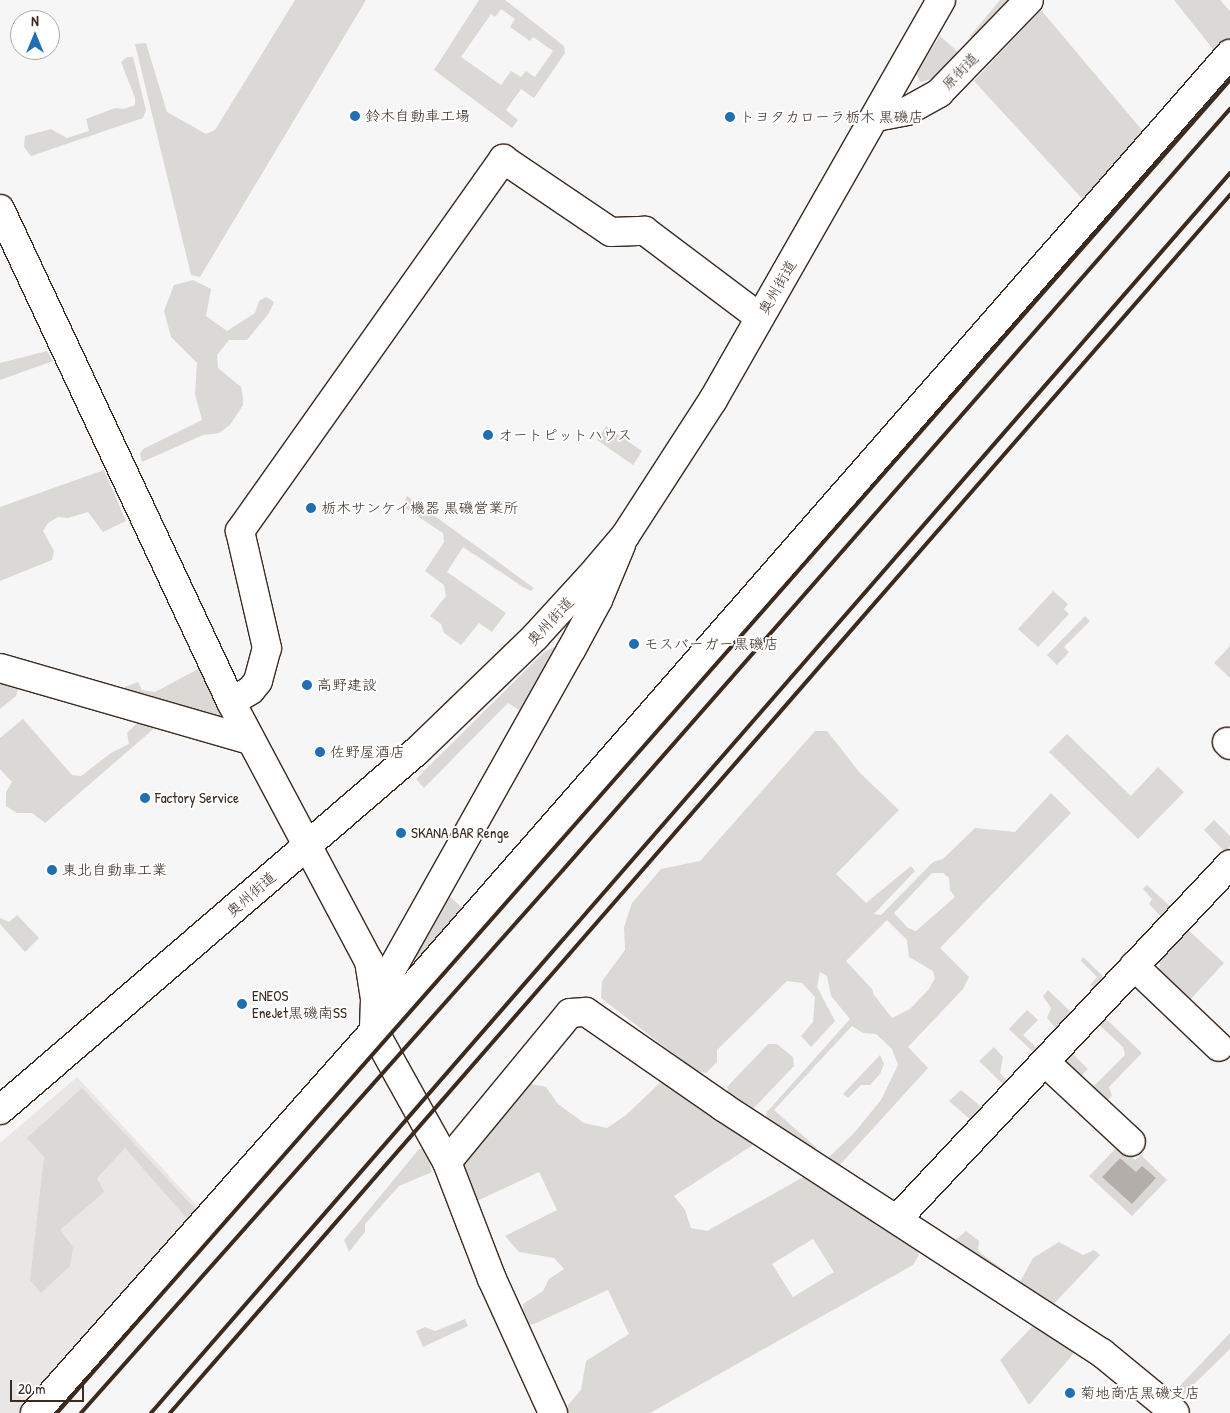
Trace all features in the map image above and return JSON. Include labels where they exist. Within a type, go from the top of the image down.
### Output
[{"type":"street","name":"奥州街道","points":[[0,1110],[417,751],[536,637],[625,536],[713,400],[941,0]]},
{"type":"street","name":"原街道","points":[[876,117],[906,111],[939,93],[1029,0]]},
{"type":"street","points":[[35,1413],[374,1032],[1230,54]]},
{"type":"street","points":[[231,702],[251,690],[258,681],[267,648],[240,531],[503,159],[611,232],[645,231],[759,317]]},
{"type":"street","points":[[0,209],[231,702],[306,847],[369,961],[375,998],[374,1032],[447,1162],[492,1279],[553,1413]]},
{"type":"street","points":[[375,998],[572,650],[598,600],[625,536]]},
{"type":"street","points":[[0,668],[250,740]]},
{"type":"street","points":[[898,1218],[1134,966],[1227,872]]},
{"type":"street","points":[[1134,966],[1219,1047]]},
{"type":"street","points":[[447,1162],[570,1012],[586,1012],[723,1107],[898,1218],[1102,1353],[1175,1413]]},
{"type":"street","points":[[1044,1062],[1131,1142]]},
{"type":"shaded area","points":[[295,0],[366,0],[200,277],[191,275],[135,44],[146,43],[167,112],[206,134],[215,130]]},
{"type":"shaded area","points":[[479,0],[505,0],[564,46],[565,53],[534,98],[521,89],[506,110],[518,120],[512,128],[434,70]],"holes":[[[501,9],[515,19],[510,27],[530,41],[533,37],[553,51],[535,77],[526,71],[521,77],[511,71],[501,85],[461,57],[491,14],[495,17]]]},
{"type":"shaded area","points":[[1000,0],[1008,0],[973,39],[970,36]]},
{"type":"shaded area","points":[[1174,0],[1220,0],[1230,11],[1230,48],[1221,59]]},
{"type":"shaded area","points":[[1041,10],[1147,136],[1087,204],[974,81]]},
{"type":"shaded area","points":[[940,36],[960,54],[936,78],[920,82],[916,73]]},
{"type":"shaded area","points":[[127,57],[133,57],[146,110],[143,118],[31,156],[24,147],[25,136],[51,129],[67,138],[89,131],[86,119],[115,108],[124,109],[135,105],[135,98],[121,62]]},
{"type":"shaded area","points":[[193,280],[211,289],[206,316],[227,331],[255,313],[259,301],[266,297],[274,302],[269,313],[247,340],[229,340],[217,355],[218,368],[241,387],[243,397],[243,405],[230,425],[219,433],[203,435],[142,462],[140,454],[143,449],[202,420],[195,394],[197,363],[171,337],[164,311],[174,285]]},
{"type":"shaded area","points":[[47,351],[53,361],[0,380],[0,363]]},
{"type":"shaded area","points":[[606,426],[642,451],[633,465],[597,440]]},
{"type":"shaded area","points":[[104,470],[126,521],[103,532],[88,512],[68,518],[58,517],[48,523],[43,531],[54,551],[52,560],[0,581],[0,507]]},
{"type":"shaded area","points":[[407,496],[534,588],[531,591],[523,587],[463,547],[447,572],[506,613],[492,632],[479,623],[461,645],[444,633],[441,624],[430,616],[446,596],[444,585],[425,571],[444,542],[443,533],[402,506]]},
{"type":"shaded area","points":[[1053,591],[1068,604],[1064,609],[1069,614],[1038,647],[1018,629]]},
{"type":"shaded area","points":[[1085,616],[1090,621],[1064,647],[1069,652],[1057,665],[1047,655]]},
{"type":"shaded area","points":[[559,645],[522,712],[508,703],[424,788],[416,779],[544,652]]},
{"type":"shaded area","points":[[1230,646],[1230,678],[1214,663]]},
{"type":"shaded area","points":[[200,668],[223,718],[215,722],[127,695],[124,687],[138,682],[142,690],[155,692]]},
{"type":"shaded area","points":[[0,674],[21,680],[16,696],[0,709]]},
{"type":"shaded area","points":[[23,719],[72,775],[81,776],[111,753],[129,744],[127,733],[140,720],[158,725],[45,823],[32,813],[17,813],[6,806],[6,792],[12,782],[0,769],[0,738]]},
{"type":"shaded area","points":[[815,731],[827,731],[860,773],[899,810],[836,874],[866,903],[911,866],[915,871],[874,914],[881,915],[933,862],[943,859],[975,828],[1015,832],[1051,793],[1071,813],[940,948],[969,977],[963,989],[908,1047],[928,1068],[837,1168],[829,1157],[854,1133],[881,1100],[898,1065],[892,1049],[876,1034],[863,1033],[852,1026],[774,1110],[817,1148],[807,1150],[769,1124],[766,1113],[850,1019],[831,996],[827,976],[820,972],[817,987],[835,1021],[811,1047],[801,1036],[813,1022],[815,997],[802,983],[787,981],[717,1050],[717,1062],[706,1073],[696,1071],[601,998],[602,981],[625,950],[624,927],[632,903],[661,869],[700,861]],"holes":[[[932,873],[943,873],[949,878],[950,890],[955,897],[916,931],[908,928],[894,913]],[[887,920],[907,940],[909,957],[933,971],[935,978],[929,989],[910,1009],[892,1018],[874,995],[872,989],[846,961]]]},
{"type":"shaded area","points":[[1067,734],[1131,796],[1158,767],[1184,792],[1138,839],[1049,752]]},
{"type":"shaded area","points":[[1214,820],[1230,836],[1230,846],[1225,852],[1204,830]]},
{"type":"shaded area","points":[[1147,885],[1172,908],[1162,918],[1149,904],[1152,899],[1143,889]]},
{"type":"shaded area","points":[[448,895],[468,913],[434,952],[417,958],[410,953]]},
{"type":"shaded area","points":[[17,915],[39,938],[25,952],[0,924],[0,918],[9,922]]},
{"type":"shaded area","points":[[1187,929],[1224,963],[1189,1001],[1160,973],[1159,958]]},
{"type":"shaded area","points":[[1083,957],[1106,979],[1096,990],[1090,985],[1097,977],[1081,961]]},
{"type":"shaded area","points":[[1048,990],[1074,1015],[1058,1031],[1047,1018],[1051,1008],[1043,996]]},
{"type":"shaded area","points":[[1027,1010],[1038,1020],[1023,1035],[1037,1048],[1033,1052],[1009,1029]]},
{"type":"shaded area","points":[[1103,1016],[1142,1053],[1109,1087],[1112,1096],[1105,1102],[1091,1089],[1125,1055],[1123,1047],[1096,1022]]},
{"type":"shaded area","points":[[768,1044],[777,1044],[793,1057],[794,1066],[753,1109],[744,1107],[729,1096],[727,1087]]},
{"type":"shaded area","points":[[994,1047],[1003,1057],[1000,1073],[1011,1085],[1007,1088],[979,1061]]},
{"type":"shaded area","points":[[1069,1050],[1088,1069],[1078,1079],[1065,1065],[1064,1055]]},
{"type":"shaded area","points":[[880,1055],[884,1064],[880,1074],[870,1085],[861,1085],[848,1098],[843,1094]]},
{"type":"shaded area","points":[[77,1077],[203,1212],[23,1413],[0,1413],[0,1143]]},
{"type":"shaded area","points":[[662,1081],[709,1110],[753,1145],[674,1196],[685,1210],[691,1228],[707,1231],[807,1175],[913,1244],[919,1255],[913,1265],[650,1413],[567,1413],[568,1405],[581,1390],[586,1361],[629,1334],[608,1290],[534,1324],[524,1325],[523,1304],[543,1291],[549,1279],[564,1269],[554,1258],[519,1252],[505,1236],[557,1210],[539,1172],[475,1202],[463,1168],[472,1148],[531,1084],[546,1087],[558,1104],[584,1123],[607,1128],[626,1115]],"holes":[[[813,1239],[834,1272],[793,1297],[772,1264]]]},
{"type":"shaded area","points":[[82,1088],[199,1213],[190,1222],[125,1148],[97,1178],[104,1192],[60,1230],[73,1247],[70,1266],[41,1293],[30,1280],[44,1157],[27,1138]]},
{"type":"shaded area","points":[[961,1090],[985,1110],[973,1122],[949,1101]]},
{"type":"shaded area","points":[[1119,1145],[1135,1160],[1141,1155],[1167,1180],[1132,1216],[1089,1176]],"holes":[[[1120,1158],[1136,1173],[1102,1177]]]},
{"type":"shaded area","points":[[419,1149],[426,1149],[432,1172],[399,1186],[365,1224],[365,1232],[349,1252],[344,1240]]},
{"type":"shaded area","points":[[1120,1158],[1136,1172],[1142,1166],[1156,1178],[1132,1204],[1102,1177]]},
{"type":"shaded area","points":[[966,1231],[979,1241],[978,1251],[1005,1271],[999,1276],[952,1243]]},
{"type":"shaded area","points":[[1059,1242],[1083,1255],[1094,1250],[1100,1255],[1050,1308],[1021,1289],[1020,1282],[1033,1258]]},
{"type":"shaded area","points":[[465,1319],[468,1326],[423,1347],[416,1331],[425,1327],[435,1331]]},
{"type":"shaded area","points":[[1033,1326],[1075,1352],[1029,1405],[1000,1360]]},
{"type":"shaded area","points":[[1230,1333],[1230,1349],[1184,1394],[1175,1391]]},
{"type":"railway","points":[[57,1413],[1230,80]]},
{"type":"railway","points":[[81,1413],[563,870],[1230,109]]},
{"type":"railway","points":[[151,1413],[1230,173]]},
{"type":"railway","points":[[170,1413],[1230,195]]},
{"type":"place","name":"鈴木自動車工場","points":[[355,116]]},
{"type":"place","name":"トヨタカローラ栃木 黒磯店","points":[[730,117]]},
{"type":"place","name":"オートピットハウス","points":[[488,435]]},
{"type":"place","name":"栃木サンケイ機器 黒磯営業所","points":[[311,508]]},
{"type":"place","name":"モスバーガー黒磯店","points":[[634,644]]},
{"type":"place","name":"高野建設","points":[[307,685]]},
{"type":"place","name":"佐野屋酒店","points":[[320,752]]},
{"type":"place","name":"Factory Service","points":[[145,798]]},
{"type":"place","name":"SKANA BAR Renge","points":[[401,833]]},
{"type":"place","name":"東北自動車工業","points":[[52,870]]},
{"type":"place","name":"ENEOS EneJet黒磯南SS","points":[[242,1004]]},
{"type":"place","name":"菊地商店黒磯支店","points":[[1070,1393]]}]
